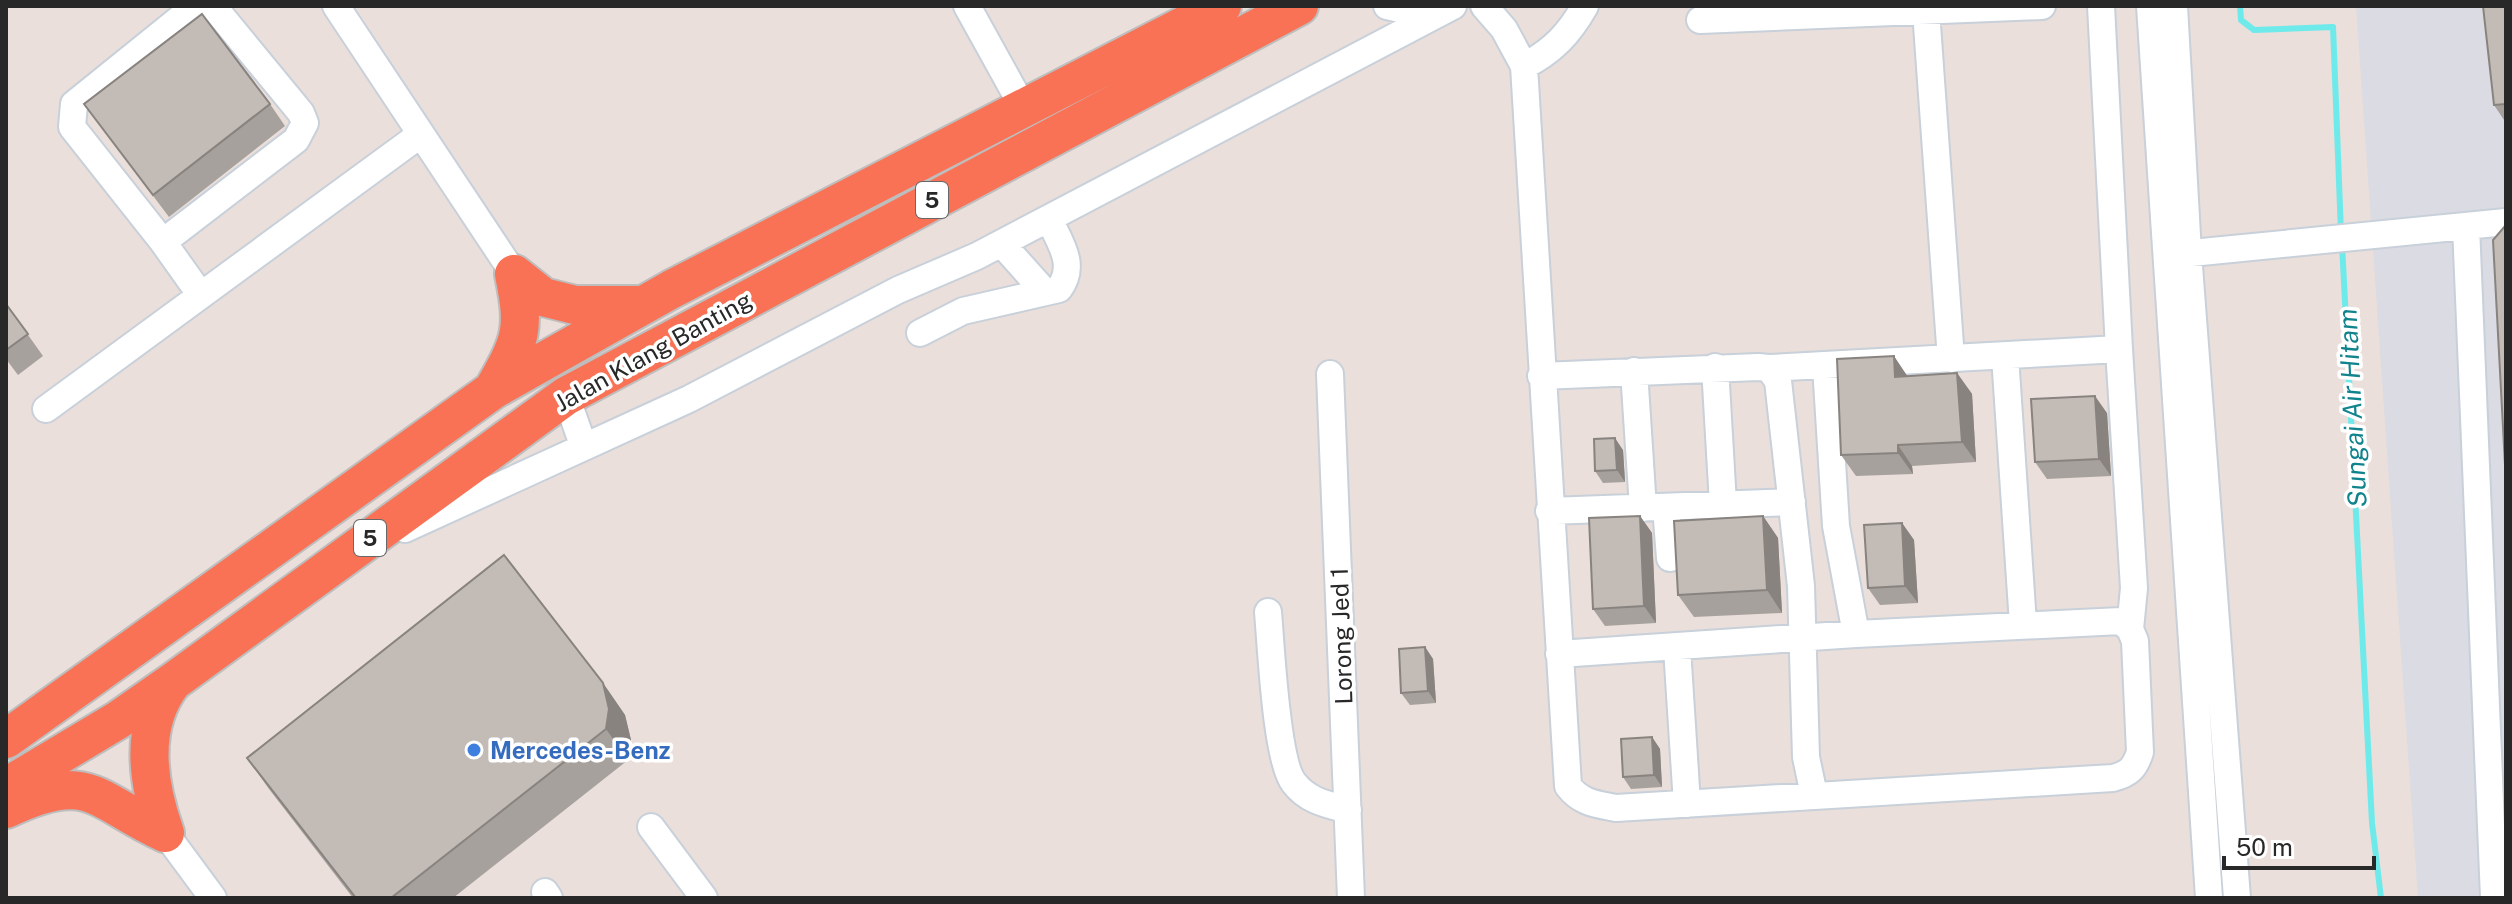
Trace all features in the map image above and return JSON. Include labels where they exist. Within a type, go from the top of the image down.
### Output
[{"type":"highway","name":"Jalan Klang Banting","points":[[6,739],[493,390],[643,305],[1222,6]]},
{"type":"highway","name":"Jalan Klang Banting","points":[[6,787],[118,720],[174,681],[566,396],[1299,6]]},
{"type":"highway","points":[[566,396],[571,373],[584,359],[701,298],[868,188]]},
{"type":"highway","points":[[514,274],[543,297],[575,305],[643,305]]},
{"type":"highway","points":[[493,390],[519,345],[521,313],[514,274]]},
{"type":"highway","points":[[165,833],[156,807],[149,758],[157,708],[174,681]]},
{"type":"highway","points":[[6,809],[50,792],[73,790],[99,794],[165,833]]},
{"type":"street","points":[[163,242],[296,140],[305,123],[301,113],[213,6],[193,8],[74,104],[71,110],[72,127],[200,294]]},
{"type":"street","points":[[336,6],[514,274]]},
{"type":"street","points":[[967,6],[1024,109]]},
{"type":"street","points":[[1387,6],[1442,11]]},
{"type":"street","points":[[1484,6],[1504,29],[1524,66],[1549,511],[1568,786],[1588,803],[1616,808],[1687,804],[2125,775],[2136,765],[2140,752],[2135,641],[2130,629],[2121,621],[2023,624],[1559,654]]},
{"type":"street","points":[[1524,66],[1547,54],[1570,32],[1585,6]]},
{"type":"street","points":[[1700,20],[2042,6]]},
{"type":"street","points":[[2101,6],[2134,588],[2130,629]]},
{"type":"street","points":[[2150,6],[2178,254],[2237,898]]},
{"type":"street","points":[[2174,6],[2178,254],[2209,898]]},
{"type":"street","points":[[347,555],[689,399],[898,290],[1002,244],[1442,11]]},
{"type":"street","points":[[1926,11],[1951,359]]},
{"type":"street","points":[[46,409],[421,134]]},
{"type":"street","points":[[920,333],[963,311],[1059,289],[1067,277],[1069,265],[1049,219]]},
{"type":"street","points":[[2178,254],[2506,222]]},
{"type":"street","points":[[2466,226],[2494,600],[2499,832],[2494,898]]},
{"type":"street","points":[[1002,244],[1044,291]]},
{"type":"street","points":[[1541,376],[1715,367],[1826,366],[2119,349]]},
{"type":"street","points":[[2005,356],[2023,624]]},
{"type":"street","points":[[1826,366],[1836,526],[1856,634]]},
{"type":"street","points":[[1715,367],[1723,504]]},
{"type":"street","points":[[1769,368],[1778,381],[1792,502],[1803,638],[1806,757],[1814,795]]},
{"type":"street","points":[[1634,371],[1655,508],[1670,558]]},
{"type":"street","name":"Lorong Jed 1","points":[[1330,374],[1351,898]]},
{"type":"street","points":[[566,396],[583,445]]},
{"type":"street","points":[[1549,511],[1792,502]]},
{"type":"street","points":[[1268,612],[1283,745],[1292,781],[1313,801],[1348,810]]},
{"type":"street","points":[[1677,648],[1687,804]]},
{"type":"street","points":[[651,827],[704,898]]},
{"type":"street","points":[[165,833],[213,898]]},
{"type":"shaded area","points":[[2356,6],[2506,6],[2506,898],[2418,898]]},
{"type":"building","points":[[2483,6],[2506,6],[2506,104],[2494,105]]},
{"type":"building","points":[[202,14],[270,104],[153,195],[84,104]]},
{"type":"building","points":[[2506,226],[2506,484],[2493,240]]},
{"type":"building","points":[[6,304],[28,334],[6,350]]},
{"type":"building","points":[[1894,356],[1895,377],[1957,373],[1962,442],[1898,445],[1898,453],[1841,455],[1837,359]]},
{"type":"building","points":[[2095,396],[2099,459],[2035,462],[2031,399]]},
{"type":"building","points":[[1615,438],[1617,470],[1595,471],[1594,439]]},
{"type":"building","points":[[1640,516],[1644,606],[1593,609],[1589,518]]},
{"type":"building","points":[[1763,516],[1767,590],[1678,595],[1674,521]]},
{"type":"building","points":[[1902,523],[1905,586],[1868,588],[1864,525]]},
{"type":"building","name":"Mercedes-Benz","points":[[504,555],[603,683],[609,709],[606,729],[391,898],[356,898],[247,758]]},
{"type":"building","points":[[1425,647],[1428,691],[1401,693],[1399,649]]},
{"type":"building","points":[[1652,737],[1654,775],[1623,777],[1621,739]]},
{"type":"waterway","name":"Sungai Air Hitam","points":[[2240,6],[2241,20],[2254,30],[2333,27],[2341,233]]},
{"type":"waterway","name":"Sungai Air Hitam","points":[[2342,244],[2372,823],[2381,898]]},
{"type":"place","name":"Mercedes-Benz","points":[[474,750]]}]
